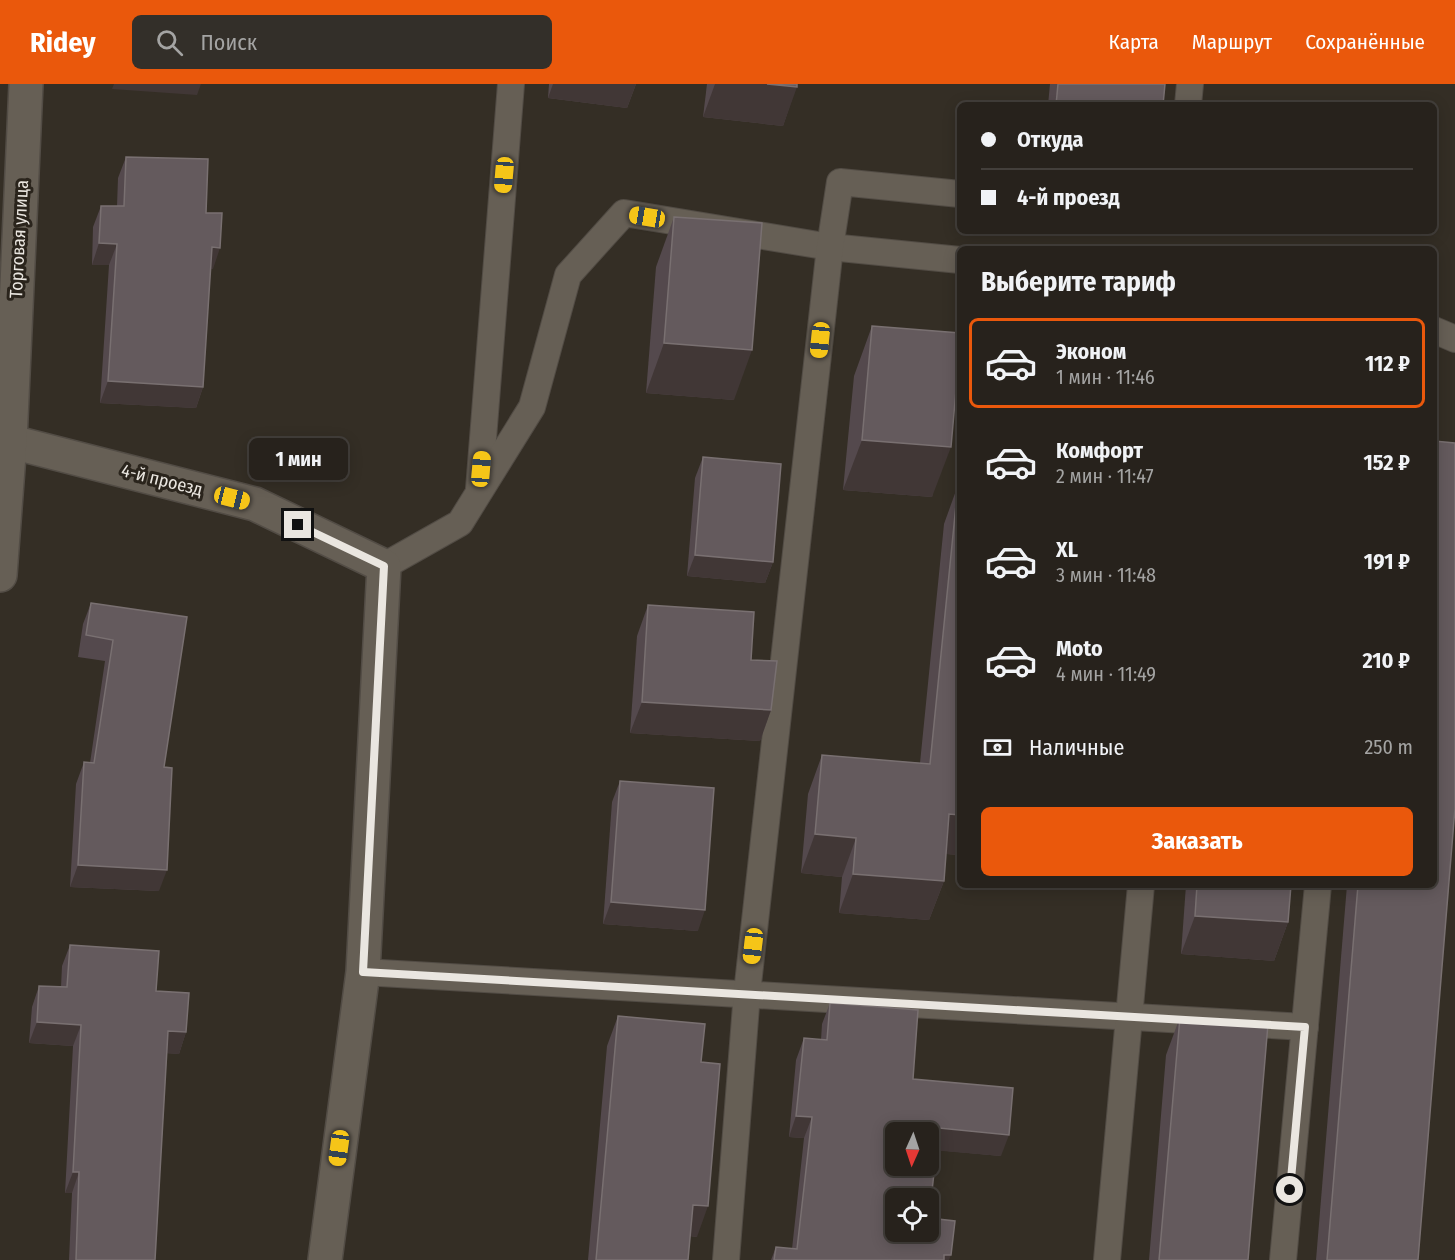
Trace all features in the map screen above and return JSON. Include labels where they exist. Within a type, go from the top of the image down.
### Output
[{"type":"street","name":"Торговая улица","points":[[0,574],[5,440],[26,84]]},
{"type":"street","name":"4-й проезд","points":[[5,440],[255,504],[384,566]]},
{"type":"street","points":[[325,1260],[363,972],[384,566]]},
{"type":"lane","points":[[479,492],[511,84]]},
{"type":"lane","points":[[1188,102],[1190,84]]},
{"type":"lane","points":[[726,1260],[747,993],[830,247],[840,182],[957,194]]},
{"type":"lane","points":[[384,566],[460,523],[532,407],[568,275],[624,213],[830,247],[957,260]]},
{"type":"lane","points":[[1437,331],[1455,339]]},
{"type":"lane","points":[[1107,1260],[1141,888]]},
{"type":"lane","points":[[1283,1260],[1318,888]]},
{"type":"lane","points":[[363,972],[1305,1027]]},
{"type":"building","points":[[767,84],[797,84],[797,87]]},
{"type":"building","points":[[1058,84],[1165,84],[1163,102],[1056,102]]},
{"type":"building","points":[[126,157],[208,159],[206,213],[222,213],[220,248],[212,247],[203,387],[108,381],[117,244],[99,243],[101,206],[124,206]]},
{"type":"building","points":[[674,217],[762,223],[752,350],[664,343]]},
{"type":"building","points":[[872,326],[957,333],[957,379],[951,447],[862,440]]},
{"type":"building","points":[[1437,441],[1455,443],[1455,808],[1418,1260],[1327,1260],[1358,888],[1437,888]]},
{"type":"building","points":[[703,457],[781,464],[773,562],[695,555]]},
{"type":"building","points":[[957,495],[957,815],[949,814],[944,881],[853,874],[856,838],[815,834],[822,755],[930,764]]},
{"type":"building","points":[[91,603],[187,617],[164,767],[172,768],[167,870],[78,865],[84,762],[94,763],[113,640],[86,635]]},
{"type":"building","points":[[648,605],[754,612],[751,660],[777,661],[771,710],[642,702]]},
{"type":"building","points":[[620,781],[714,788],[705,910],[611,902]]},
{"type":"building","points":[[1197,888],[1291,888],[1288,922],[1195,916]]},
{"type":"building","points":[[70,945],[159,951],[156,991],[189,993],[186,1032],[168,1031],[155,1260],[76,1260],[79,1172],[73,1172],[81,1025],[37,1022],[39,986],[67,987]]},
{"type":"building","points":[[830,1003],[918,1010],[913,1079],[1013,1088],[1009,1135],[939,1128],[939,1122],[885,1122],[885,1176],[934,1176],[932,1188],[885,1188],[885,1242],[939,1242],[939,1219],[955,1221],[951,1255],[944,1255],[944,1260],[774,1260],[776,1247],[797,1249],[812,1117],[796,1116],[804,1038],[827,1040]]},
{"type":"building","points":[[618,1016],[705,1024],[701,1062],[720,1064],[708,1206],[693,1205],[688,1260],[596,1260]]},
{"type":"building","points":[[1180,1017],[1268,1024],[1248,1260],[1159,1260]]},
{"type":"route","points":[[298,525],[384,566],[363,972],[725,991],[1305,1027],[1290,1190]]}]
